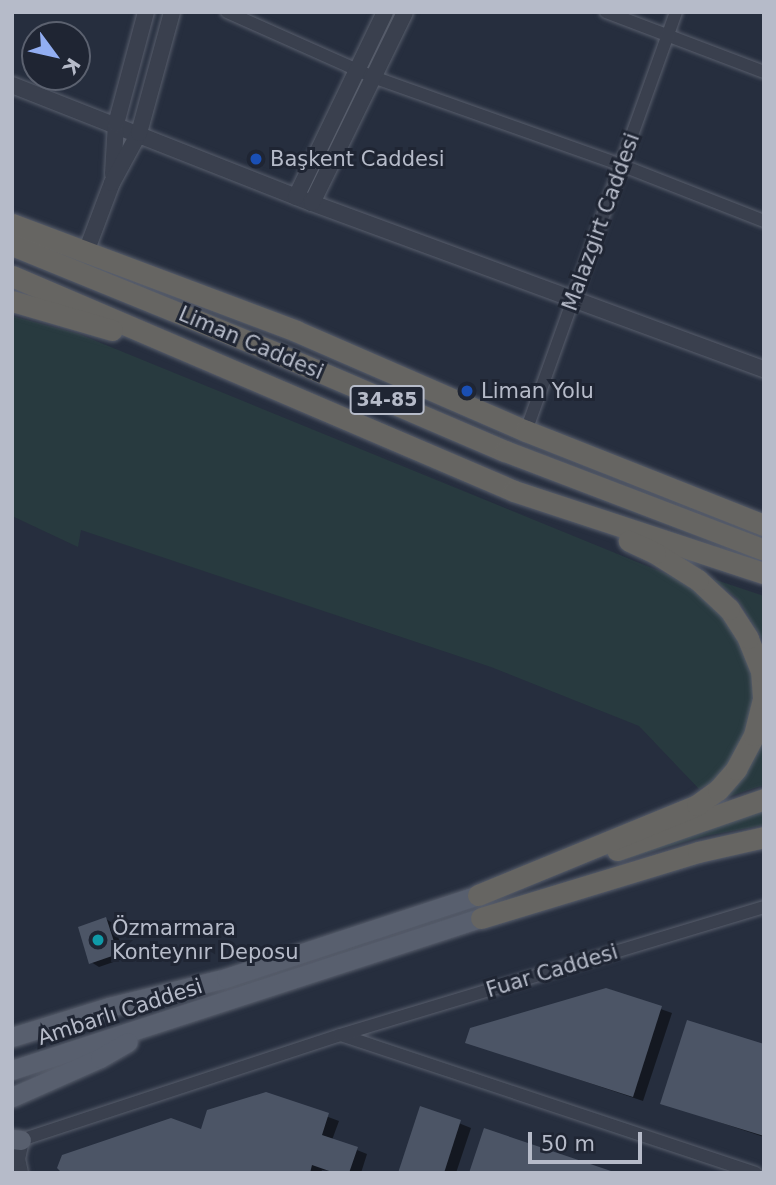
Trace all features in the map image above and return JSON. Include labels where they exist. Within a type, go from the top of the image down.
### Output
[{"type":"highway","points":[[12,224],[296,331],[526,431],[764,526]]},
{"type":"highway","name":"Liman Caddesi","points":[[12,245],[276,353],[505,451],[764,550]]},
{"type":"highway","name":"Liman Caddesi","points":[[12,276],[256,378],[514,491],[764,573]]},
{"type":"highway","points":[[12,301],[256,378]]},
{"type":"highway","points":[[478,895],[697,805],[718,790],[736,769],[754,735],[763,698],[761,671],[748,638],[729,609],[698,580],[655,553],[514,491]]},
{"type":"highway","points":[[478,895],[764,799]]},
{"type":"highway","points":[[481,918],[698,852],[764,837]]},
{"type":"main road","name":"Ambarlı Caddesi","points":[[12,1037],[109,1007],[226,978],[478,895]]},
{"type":"main road","name":"Ambarlı Caddesi","points":[[12,1070],[481,918]]},
{"type":"main road","points":[[12,1097],[100,1058],[159,1024]]},
{"type":"street","points":[[112,183],[117,124],[146,12]]},
{"type":"street","points":[[86,252],[112,183],[139,133],[172,12]]},
{"type":"street","points":[[227,12],[373,76],[621,165],[764,221]]},
{"type":"street","points":[[296,197],[385,12]]},
{"type":"street","points":[[312,203],[405,12]]},
{"type":"street","points":[[606,12],[764,72]]},
{"type":"street","name":"Malazgirt Caddesi","points":[[526,431],[676,12]]},
{"type":"street","points":[[12,85],[573,302],[764,369]]},
{"type":"street","name":"Fuar Caddesi","points":[[20,1173],[16,1139],[340,1035],[764,907]]},
{"type":"street","points":[[340,1035],[756,1173]]},
{"type":"shaded area","points":[[12,316],[79,334],[674,577],[708,600],[739,631],[753,665],[753,697],[747,731],[727,767],[713,782],[699,789],[639,726],[491,667],[81,530],[78,547],[12,516]]},
{"type":"shaded area","points":[[713,579],[764,596],[764,642],[738,599]]},
{"type":"shaded area","points":[[764,740],[764,785],[721,799],[750,767]]},
{"type":"shaded area","points":[[764,809],[764,825],[705,836],[609,864]]},
{"type":"building","name":"Özmarmara Konteynır Deposu","points":[[106,917],[118,954],[89,964],[78,927]]},
{"type":"building","points":[[606,988],[662,1006],[633,1097],[465,1043],[470,1028]]},
{"type":"building","points":[[687,1020],[764,1044],[764,1136],[660,1104]]},
{"type":"building","points":[[266,1092],[329,1113],[322,1135],[358,1147],[349,1173],[335,1173],[312,1165],[310,1173],[62,1173],[57,1168],[62,1155],[171,1118],[201,1129],[207,1110]]},
{"type":"building","points":[[420,1106],[461,1120],[444,1173],[398,1173]]},
{"type":"building","points":[[484,1128],[611,1171],[611,1173],[469,1173]]},
{"type":"place","name":"Başkent Caddesi","points":[[256,159]]},
{"type":"place","name":"Liman Yolu","points":[[467,391]]},
{"type":"place","name":"Özmarmara Konteynır Deposu","points":[[98,940]]}]
